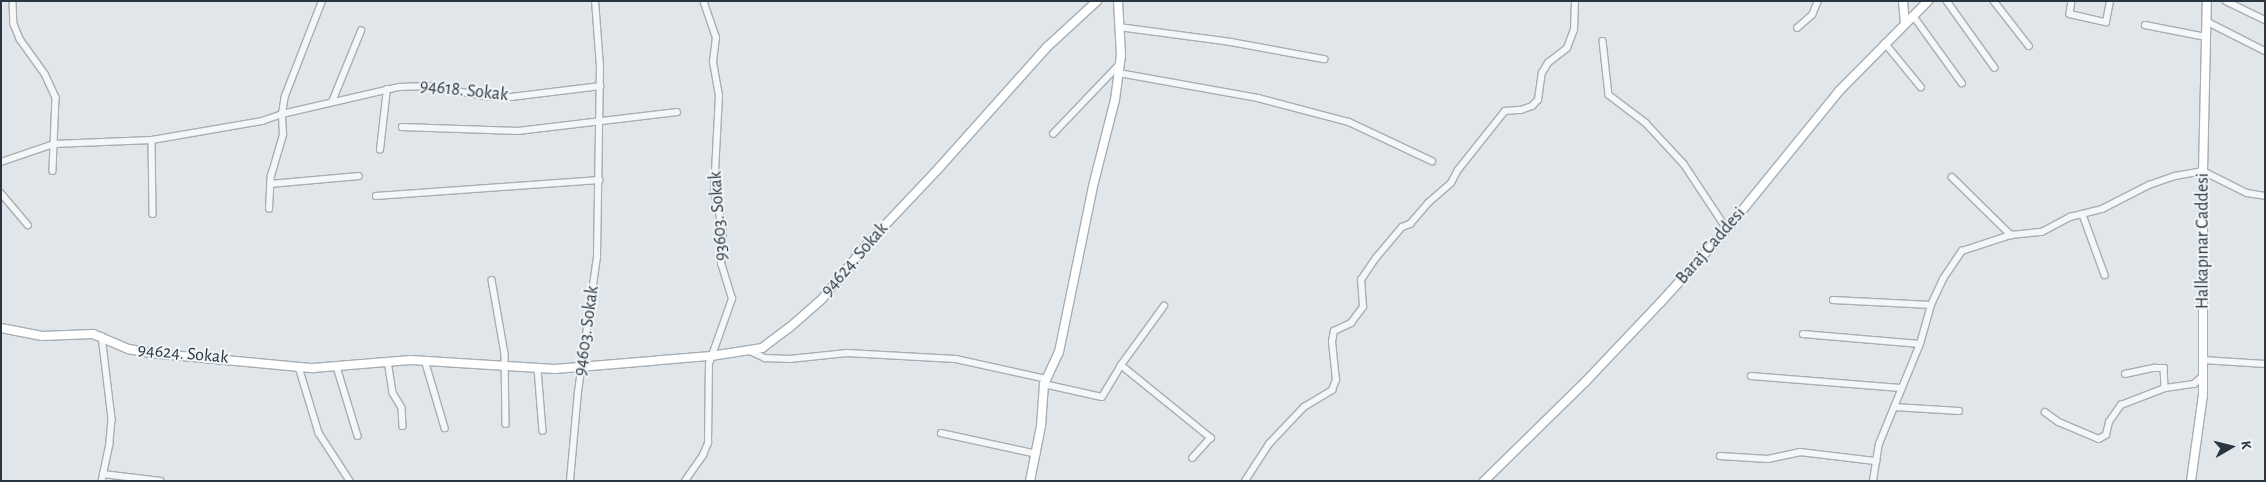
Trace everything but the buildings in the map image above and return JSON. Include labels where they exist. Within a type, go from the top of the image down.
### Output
[{"type":"street","points":[[13,1],[14,24],[20,39],[54,91],[57,108],[53,171]]},
{"type":"street","points":[[269,209],[270,184],[283,135],[282,114],[287,88],[322,1]]},
{"type":"street","name":"94603. Sokak","points":[[570,481],[581,368],[597,256],[600,86],[595,1]]},
{"type":"street","name":"93603. Sokak","points":[[685,481],[703,455],[708,443],[707,383],[711,356],[730,306],[732,293],[722,264],[723,231],[714,191],[719,96],[714,62],[716,38],[703,1]]},
{"type":"street","name":"94624. Sokak","points":[[1,328],[42,336],[93,334],[139,352],[299,367],[337,367],[388,361],[425,360],[538,369],[581,368],[711,356],[762,348],[789,328],[822,298],[869,242],[938,169],[1047,47],[1098,1]]},
{"type":"street","points":[[1030,481],[1036,454],[1046,382],[1059,352],[1093,186],[1115,100],[1120,64],[1118,1]]},
{"type":"street","points":[[1245,481],[1269,444],[1304,407],[1332,390],[1336,380],[1332,342],[1334,331],[1351,323],[1363,307],[1361,280],[1376,258],[1402,227],[1410,224],[1428,203],[1451,183],[1458,170],[1505,111],[1521,110],[1532,106],[1538,100],[1542,73],[1548,63],[1567,48],[1574,30],[1575,1]]},
{"type":"street","points":[[1797,28],[1812,15],[1818,1]]},
{"type":"street","points":[[1902,1],[1905,23]]},
{"type":"street","name":"Baraj Caddesi","points":[[1484,481],[1613,354],[1727,229],[1839,91],[1928,1]]},
{"type":"street","points":[[1947,1],[1995,68]]},
{"type":"street","points":[[1994,1],[2029,46]]},
{"type":"street","points":[[2072,1],[2070,14],[2106,22],[2110,1]]},
{"type":"street","name":"Halkapınar Caddesi","points":[[2191,481],[2201,410],[2204,360],[2203,172],[2207,1]]},
{"type":"street","points":[[2226,1],[2265,20]]},
{"type":"street","points":[[1913,15],[1962,83]]},
{"type":"street","points":[[2206,21],[2265,51]]},
{"type":"street","points":[[2145,24],[2206,37]]},
{"type":"street","points":[[1119,27],[1231,42],[1324,59]]},
{"type":"street","points":[[332,102],[361,30]]},
{"type":"street","points":[[1604,41],[1609,96],[1646,123],[1684,164],[1727,229]]},
{"type":"street","points":[[1885,43],[1921,87]]},
{"type":"street","points":[[1053,134],[1120,64]]},
{"type":"street","points":[[1119,73],[1258,98],[1348,122],[1432,161]]},
{"type":"street","name":"94618. Sokak","points":[[1,162],[54,144],[152,140],[262,121],[282,114],[332,102],[408,86],[428,86],[485,96],[511,97],[600,86]]},
{"type":"street","points":[[380,150],[387,90]]},
{"type":"street","points":[[402,127],[500,131],[677,112]]},
{"type":"street","points":[[152,140],[153,214]]},
{"type":"street","points":[[1873,481],[1879,444],[1920,344],[1930,305],[1943,279],[1962,251],[2011,235],[2042,232],[2070,217],[2102,209],[2149,185],[2175,176],[2203,172],[2247,192],[2265,196]]},
{"type":"street","points":[[270,184],[359,176]]},
{"type":"street","points":[[1952,177],[2011,235]]},
{"type":"street","points":[[376,196],[599,180]]},
{"type":"street","points":[[1,194],[28,225]]},
{"type":"street","points":[[2083,215],[2105,275]]},
{"type":"street","points":[[492,280],[505,347],[506,424]]},
{"type":"street","points":[[1833,300],[1930,305]]},
{"type":"street","points":[[750,351],[765,358],[790,358],[847,353],[956,359],[1102,397],[1121,365],[1164,306]]},
{"type":"street","points":[[1803,334],[1920,344]]},
{"type":"street","points":[[102,336],[112,419],[110,444],[103,477],[162,481]]},
{"type":"street","points":[[425,360],[445,428]]},
{"type":"street","points":[[2204,360],[2265,364]]},
{"type":"street","points":[[388,361],[393,393],[402,408],[403,426]]},
{"type":"street","points":[[1121,365],[1211,438],[1193,458]]},
{"type":"street","points":[[299,367],[320,433],[350,481]]},
{"type":"street","points":[[337,367],[358,436]]},
{"type":"street","points":[[2125,374],[2154,368],[2164,368],[2165,388]]},
{"type":"street","points":[[538,369],[543,431]]},
{"type":"street","points":[[1751,376],[1901,388]]},
{"type":"street","points":[[2044,412],[2059,422],[2099,439],[2106,435],[2109,422],[2121,405],[2165,388],[2194,384],[2203,376]]},
{"type":"street","points":[[1894,407],[1959,411]]},
{"type":"street","points":[[941,433],[1036,454]]},
{"type":"street","points":[[1720,456],[1768,459],[1800,452],[1876,461]]}]
